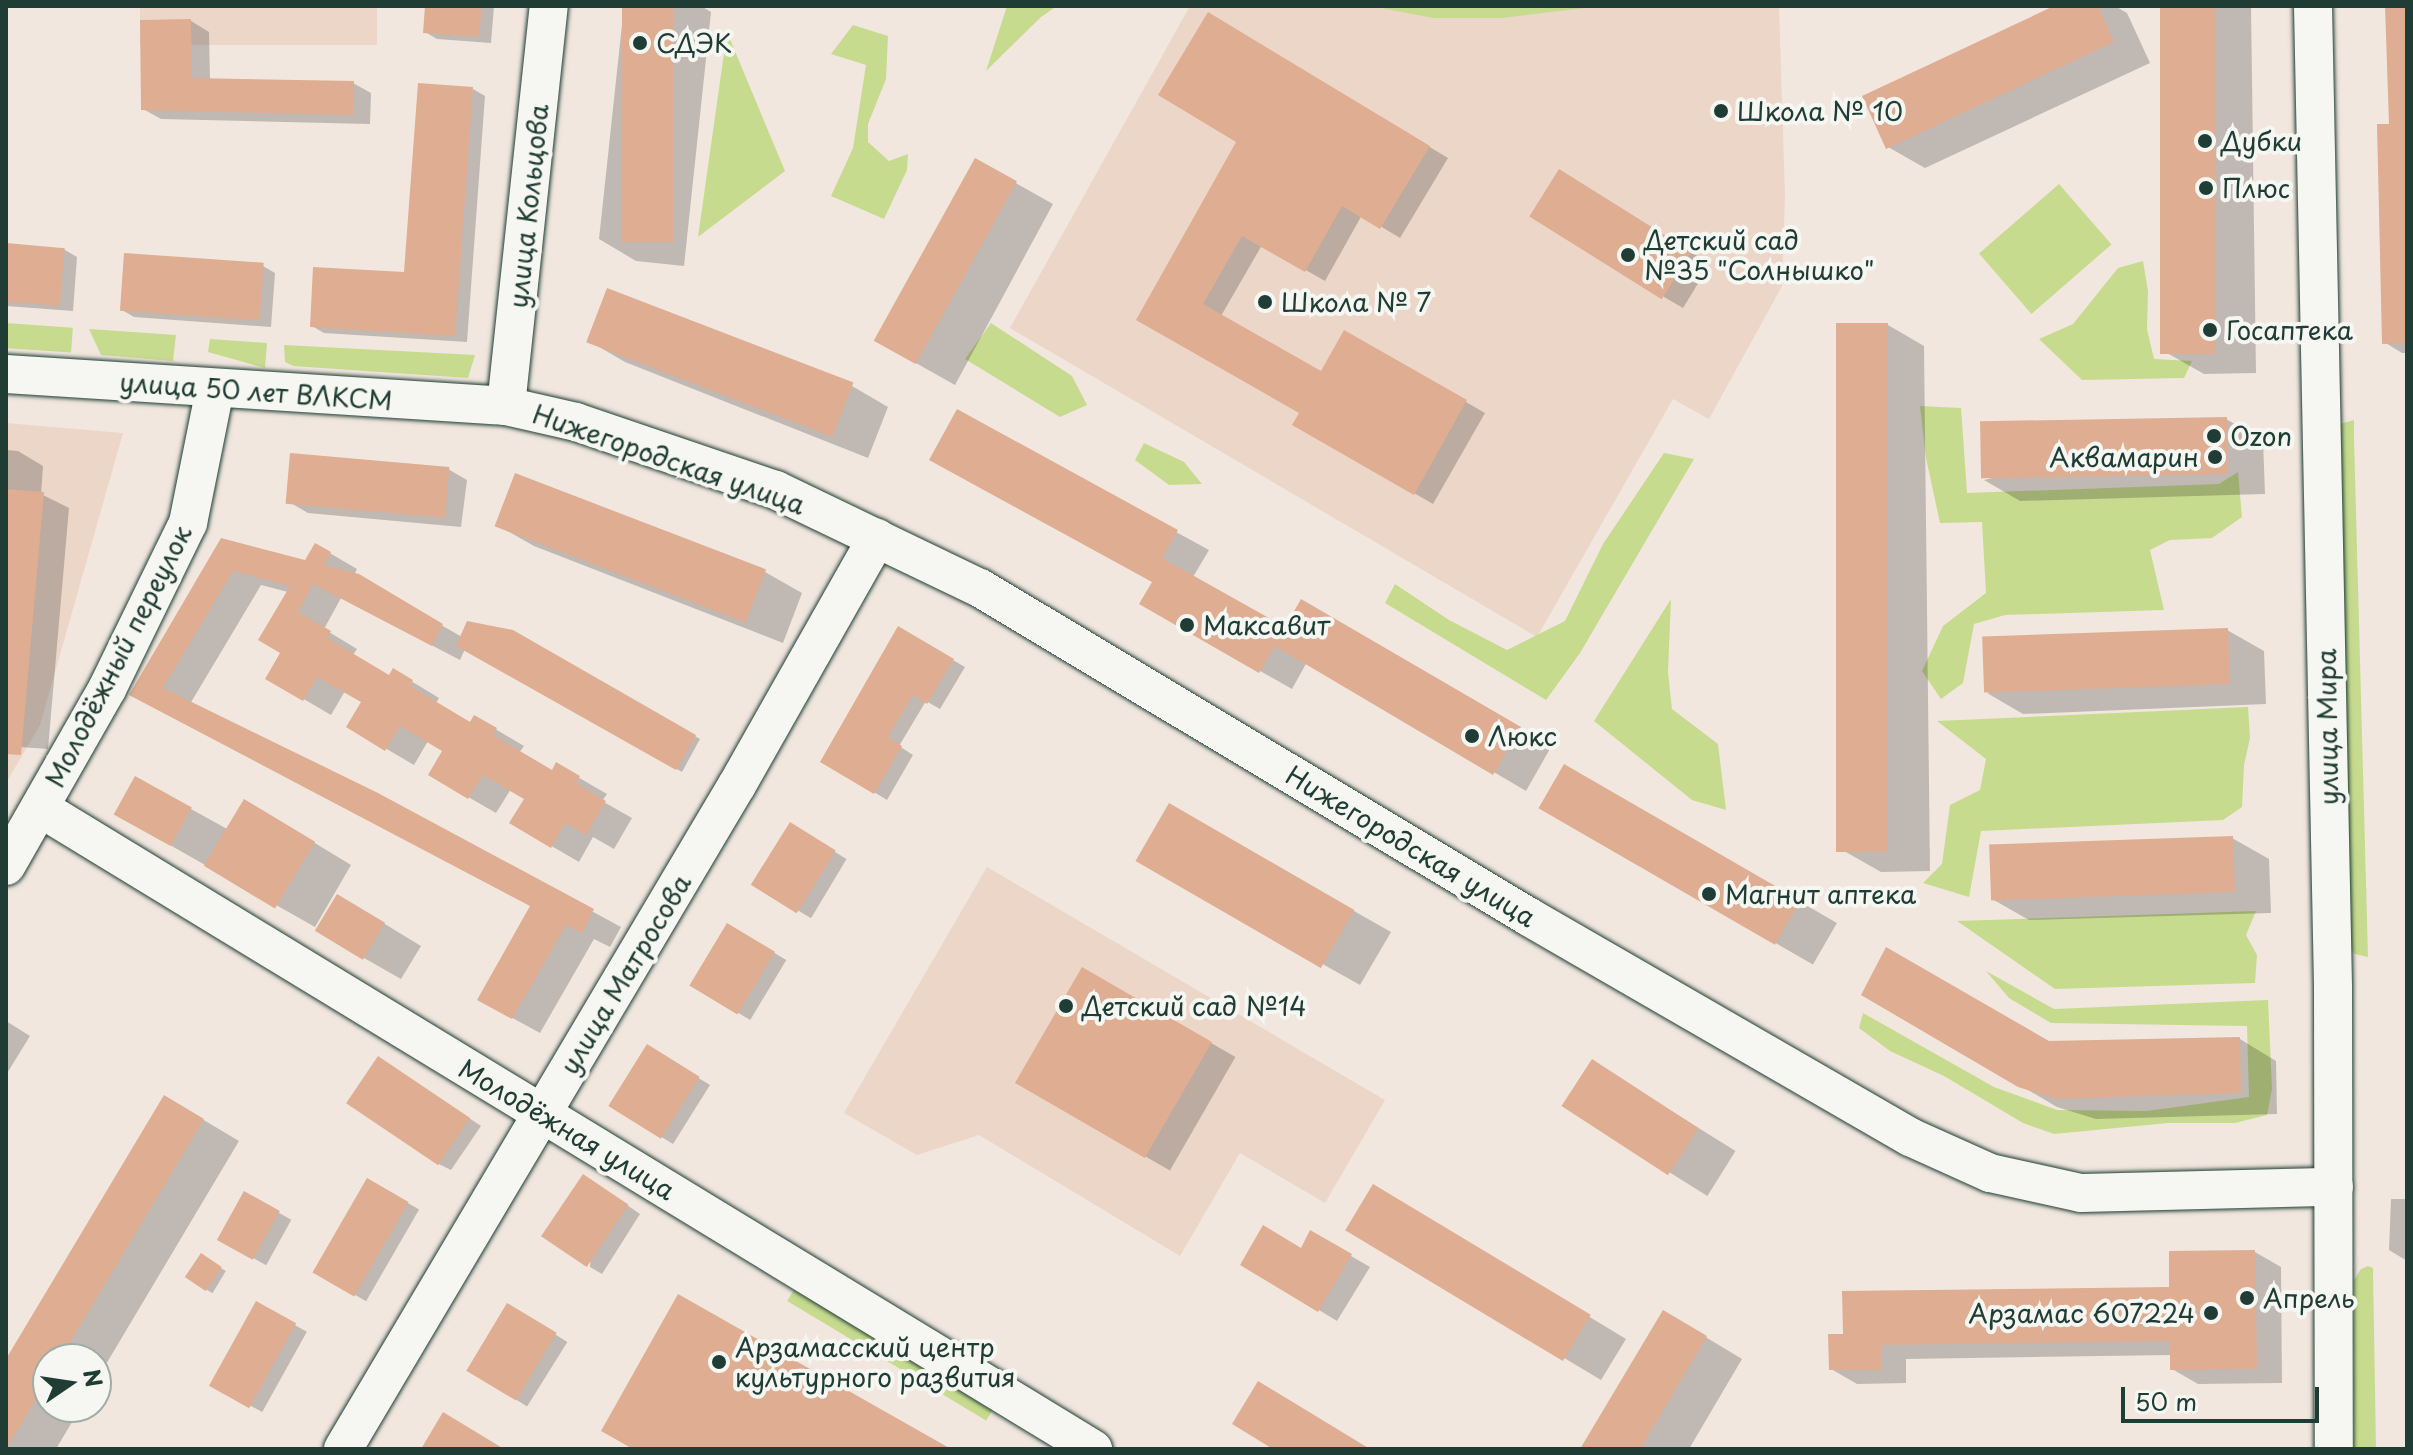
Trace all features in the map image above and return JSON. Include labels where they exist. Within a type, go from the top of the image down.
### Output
[{"type":"street","name":"улица Кольцова","points":[[506,406],[549,6]]},
{"type":"street","name":"улица Мира","points":[[2313,6],[2333,988],[2334,1449]]},
{"type":"street","name":"улица 50 лет ВЛКСМ","points":[[6,374],[506,406]]},
{"type":"street","name":"Молодёжный переулок","points":[[6,866],[107,689],[188,523],[215,389]]},
{"type":"street","name":"Нижегородская улица","points":[[506,406],[576,422],[776,490],[980,588],[1529,917],[1910,1137],[1990,1173],[2081,1193],[2334,1187]]},
{"type":"street","name":"улица Матросова","points":[[343,1449],[737,785],[877,538]]},
{"type":"street","name":"Молодёжная улица","points":[[40,808],[1093,1449]]},
{"type":"shaded area","points":[[140,6],[377,6],[377,45],[140,45]]},
{"type":"shaded area","name":"Школа № 7","points":[[1190,6],[1779,6],[1785,195],[1782,286],[1709,419],[1673,399],[1537,637],[1010,328]]},
{"type":"shaded area","points":[[6,423],[123,433],[40,725],[6,783]]},
{"type":"shaded area","name":"Детский сад №14","points":[[987,867],[1385,1100],[1325,1203],[1240,1153],[1180,1256],[979,1135],[917,1155],[844,1113]]},
{"type":"green space","points":[[1007,6],[1057,6],[1041,17],[986,71]]},
{"type":"green space","points":[[1371,6],[1602,6],[1502,18],[1433,18]]},
{"type":"green space","points":[[853,25],[888,36],[886,79],[868,124],[868,142],[889,161],[908,154],[907,170],[884,219],[831,196],[853,148],[866,65],[831,54]]},
{"type":"green space","points":[[727,32],[785,171],[698,237]]},
{"type":"green space","points":[[2059,184],[2111,244],[2031,314],[1979,254]]},
{"type":"green space","points":[[2143,261],[2148,291],[2147,329],[2154,359],[2192,361],[2184,378],[2082,380],[2039,339],[2073,324],[2118,268]]},
{"type":"green space","points":[[6,323],[73,328],[71,353],[6,348]]},
{"type":"green space","points":[[991,323],[1072,376],[1087,405],[1060,417],[965,359]]},
{"type":"green space","points":[[89,329],[176,335],[173,361],[101,355]]},
{"type":"green space","points":[[210,339],[267,343],[265,368],[208,352]]},
{"type":"green space","points":[[284,345],[475,355],[468,378],[293,366],[285,362]]},
{"type":"green space","points":[[1920,406],[1961,408],[1967,493],[2219,484],[2238,472],[2242,517],[2212,538],[2170,540],[2150,550],[2164,610],[2005,615],[1974,624],[1963,683],[1941,699],[1922,671],[1943,626],[1986,593],[1982,522],[1940,523],[1926,458]]},
{"type":"green space","points":[[2354,420],[2368,957],[2355,954],[2348,946],[2340,424]]},
{"type":"green space","points":[[1144,443],[1184,462],[1202,484],[1169,485],[1135,460]]},
{"type":"green space","points":[[1664,453],[1694,459],[1580,653],[1546,700],[1385,603],[1395,584],[1449,620],[1507,650],[1565,621],[1603,544]]},
{"type":"green space","points":[[1671,599],[1668,672],[1672,709],[1718,744],[1726,810],[1692,800],[1594,721]]},
{"type":"green space","points":[[2248,707],[2250,738],[2244,765],[2242,807],[2223,820],[1981,831],[1969,897],[1923,883],[1942,864],[1950,805],[1980,790],[1986,759],[1937,721]]},
{"type":"green space","points":[[2256,911],[2246,935],[2257,955],[2255,983],[2055,989],[1957,921]]},
{"type":"green space","points":[[1986,971],[2054,1009],[2268,1000],[2272,1089],[2267,1115],[2235,1123],[2168,1123],[2054,1134],[2023,1123],[1944,1076],[1890,1051],[1859,1028],[1863,1013],[1994,1087],[2057,1110],[2147,1111],[2249,1097],[2247,1026],[2051,1023],[2009,998]]},
{"type":"green space","points":[[2368,1266],[2373,1268],[2376,1449],[2354,1449],[2354,1280],[2361,1269]]},
{"type":"green space","points":[[798,1283],[997,1402],[986,1420],[787,1301]]},
{"type":"building","points":[[425,6],[482,6],[479,37],[423,33]]},
{"type":"building","points":[[622,6],[673,6],[673,242],[622,242]]},
{"type":"building","points":[[2054,6],[2098,6],[2114,42],[1886,149],[1862,96]]},
{"type":"building","points":[[2160,6],[2215,6],[2215,354],[2160,354]]},
{"type":"building","points":[[2385,6],[2407,6],[2407,343],[2382,344],[2377,124],[2389,124]]},
{"type":"building","points":[[1208,12],[1430,146],[1380,229],[1342,206],[1305,272],[1242,236],[1203,304],[1321,371],[1344,330],[1467,400],[1414,495],[1292,425],[1299,413],[1136,320],[1236,142],[1158,95]]},
{"type":"building","points":[[191,19],[192,78],[354,81],[353,115],[141,110],[140,20]]},
{"type":"building","points":[[418,83],[473,87],[455,336],[310,327],[313,267],[404,272]]},
{"type":"building","points":[[975,158],[1017,181],[916,364],[874,341]]},
{"type":"building","points":[[1559,169],[1691,252],[1662,299],[1529,216]]},
{"type":"building","points":[[6,243],[65,248],[60,306],[6,301]]},
{"type":"building","points":[[124,253],[264,263],[260,321],[120,311]]},
{"type":"building","points":[[607,288],[853,383],[833,437],[586,342]]},
{"type":"building","points":[[1836,323],[1888,323],[1888,852],[1836,852]]},
{"type":"building","points":[[957,409],[1178,530],[1162,558],[1285,627],[1301,599],[1521,727],[1493,775],[1275,646],[1259,673],[1139,604],[1152,582],[929,460]]},
{"type":"building","points":[[2227,417],[2228,474],[1981,478],[1980,421]]},
{"type":"building","points":[[290,453],[449,467],[445,518],[286,504]]},
{"type":"building","points":[[515,473],[766,569],[746,623],[495,526]]},
{"type":"building","points":[[6,489],[44,492],[21,755],[6,754]]},
{"type":"building","points":[[221,538],[305,560],[315,543],[331,552],[324,565],[359,574],[443,624],[432,646],[313,584],[298,612],[331,631],[327,638],[389,675],[393,668],[413,680],[410,686],[470,722],[474,715],[497,728],[493,735],[552,770],[556,762],[580,776],[576,783],[606,801],[586,835],[565,823],[551,848],[509,823],[524,799],[483,775],[468,799],[428,775],[442,751],[400,726],[385,751],[346,727],[361,702],[317,677],[303,701],[265,679],[280,653],[258,640],[290,586],[233,571],[163,688],[378,793],[594,909],[582,933],[566,925],[512,1019],[477,1000],[530,906],[129,695]]},
{"type":"building","points":[[467,621],[513,630],[696,735],[676,770],[456,646]]},
{"type":"building","points":[[898,626],[954,659],[927,704],[913,695],[888,737],[902,746],[874,794],[820,762]]},
{"type":"building","points":[[2228,628],[2230,684],[1984,693],[1982,637]]},
{"type":"building","points":[[1564,764],[1800,901],[1775,945],[1538,808]]},
{"type":"building","points":[[135,776],[192,808],[171,846],[114,814]]},
{"type":"building","points":[[244,799],[315,842],[275,909],[204,866]]},
{"type":"building","points":[[1169,803],[1354,910],[1321,968],[1136,861]]},
{"type":"building","points":[[790,822],[836,851],[797,913],[751,885]]},
{"type":"building","points":[[2233,836],[2235,892],[1991,900],[1989,845]]},
{"type":"building","points":[[337,894],[385,923],[363,960],[315,931]]},
{"type":"building","points":[[727,923],[775,952],[737,1014],[689,986]]},
{"type":"building","points":[[1886,947],[2049,1041],[2240,1037],[2241,1093],[2057,1099],[2018,1087],[1861,995]]},
{"type":"building","points":[[1082,967],[1212,1042],[1145,1158],[1015,1083]]},
{"type":"building","points":[[647,1044],[700,1077],[661,1139],[608,1106]]},
{"type":"building","points":[[378,1056],[470,1118],[438,1165],[346,1103]]},
{"type":"building","points":[[1592,1059],[1699,1128],[1668,1175],[1562,1106]]},
{"type":"building","points":[[164,1095],[204,1119],[70,1343],[32,1343],[32,1406],[6,1449],[6,1359]]},
{"type":"building","points":[[583,1174],[629,1205],[587,1267],[541,1236]]},
{"type":"building","points":[[367,1178],[409,1202],[354,1296],[312,1272]]},
{"type":"building","points":[[1373,1184],[1591,1315],[1563,1361],[1345,1230]]},
{"type":"building","points":[[244,1191],[280,1211],[253,1260],[217,1240]]},
{"type":"building","points":[[1263,1225],[1301,1248],[1310,1230],[1352,1254],[1318,1312],[1240,1265]]},
{"type":"building","points":[[2255,1250],[2257,1369],[2170,1370],[2170,1341],[1881,1345],[1881,1370],[1829,1370],[1828,1334],[1843,1334],[1842,1291],[2169,1287],[2169,1251]]},
{"type":"building","points":[[201,1253],[222,1267],[206,1291],[185,1277]]},
{"type":"building","name":"Арзамасский центр культурного развития","points":[[678,1294],[951,1449],[633,1449],[601,1431]]},
{"type":"building","points":[[256,1301],[296,1323],[249,1408],[209,1386]]},
{"type":"building","points":[[507,1303],[557,1333],[516,1401],[466,1371]]},
{"type":"building","points":[[1663,1310],[1707,1336],[1640,1449],[1580,1449]]},
{"type":"building","points":[[1258,1381],[1370,1449],[1273,1449],[1232,1424]]},
{"type":"building","points":[[443,1412],[504,1449],[421,1449]]},
{"type":"place","name":"СДЭК","points":[[640,43]]},
{"type":"place","name":"Школа № 10","points":[[1721,111]]},
{"type":"place","name":"Дубки","points":[[2205,141]]},
{"type":"place","name":"Плюс","points":[[2206,188]]},
{"type":"place","name":"Детский сад №35 \"Солнышко\"","points":[[1628,255]]},
{"type":"place","name":"Школа № 7","points":[[1265,302]]},
{"type":"place","name":"Госаптека","points":[[2210,330]]},
{"type":"place","name":"Ozon","points":[[2214,436]]},
{"type":"place","name":"Аквамарин","points":[[2215,457]]},
{"type":"place","name":"Максавит","points":[[1187,625]]},
{"type":"place","name":"Люкс","points":[[1472,736]]},
{"type":"place","name":"Магнит аптека","points":[[1709,894]]},
{"type":"place","name":"Детский сад №14","points":[[1066,1006]]},
{"type":"place","name":"Апрель","points":[[2247,1298]]},
{"type":"place","name":"Арзамас 607224","points":[[2211,1313]]},
{"type":"place","name":"Арзамасский центр культурного развития","points":[[719,1362]]}]
